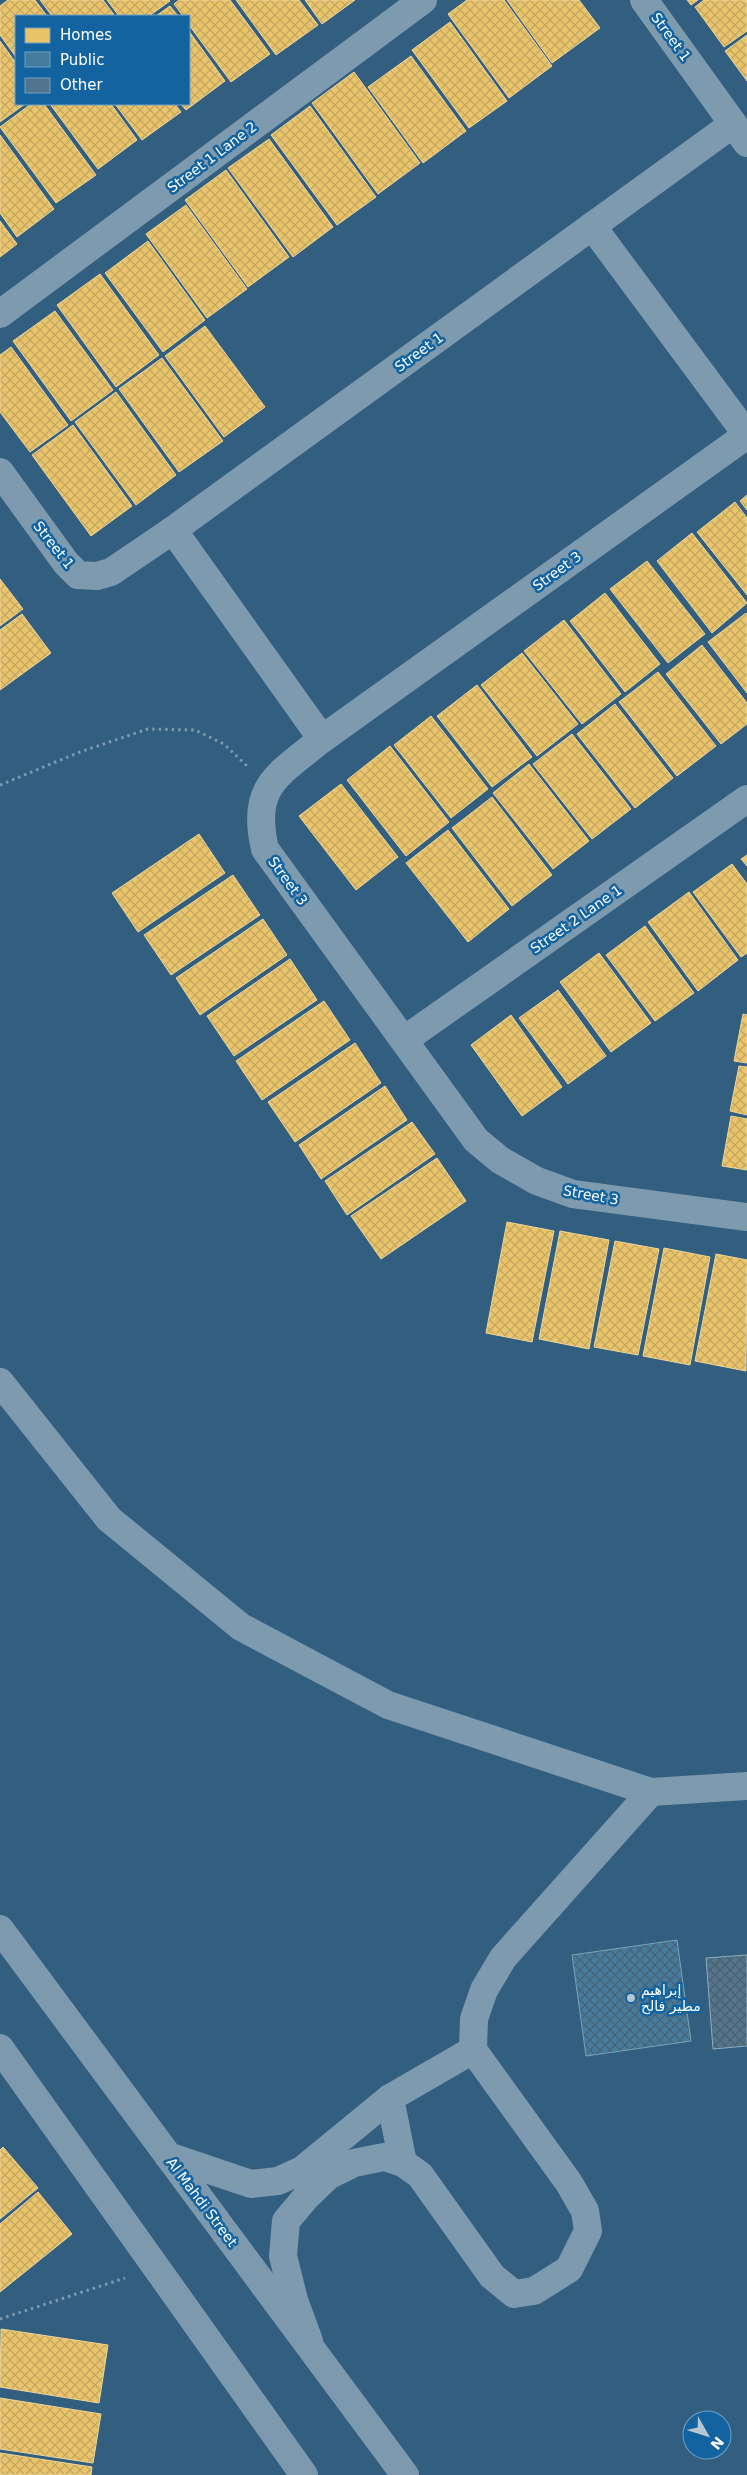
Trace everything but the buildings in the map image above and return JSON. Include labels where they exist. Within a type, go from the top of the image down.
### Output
[{"type":"main road","name":"Al Mahdi Street","points":[[0,1929],[405,2475]]},
{"type":"main road","points":[[0,2048],[304,2475]]},
{"type":"street","name":"Street 1 Lane 2","points":[[0,314],[423,0]]},
{"type":"street","name":"Street 1","points":[[0,472],[66,563],[78,575],[97,576],[111,572],[173,530],[592,226],[740,133],[644,0]]},
{"type":"street","points":[[592,226],[747,435]]},
{"type":"street","name":"Street 3","points":[[747,435],[322,739],[282,771],[269,786],[260,805],[259,827],[265,849],[476,1140],[500,1160],[536,1181],[573,1194],[747,1217]]},
{"type":"street","points":[[173,530],[322,739]]},
{"type":"street","name":"Street 2 Lane 1","points":[[404,1040],[747,798]]},
{"type":"street","points":[[0,1382],[109,1519],[241,1627],[388,1705],[650,1792],[747,1786]]},
{"type":"street","points":[[313,2351],[294,2300],[283,2256],[286,2221],[307,2196],[328,2176],[354,2163],[384,2157],[404,2162],[420,2175],[492,2276],[514,2294],[534,2291],[568,2270],[588,2231],[585,2211],[569,2183],[473,2050],[474,2019],[484,1990],[503,1958],[650,1792]]},
{"type":"street","points":[[168,2156],[251,2184],[278,2181],[302,2170],[390,2098],[473,2050]]},
{"type":"street","points":[[390,2098],[404,2162]]},
{"type":"path","points":[[0,785],[80,752],[148,728],[195,730],[224,744],[269,786]]},
{"type":"path","points":[[0,2319],[156,2268]]},
{"type":"place","name":"إبراهيم مطير فالح","points":[[631,1998]]}]
